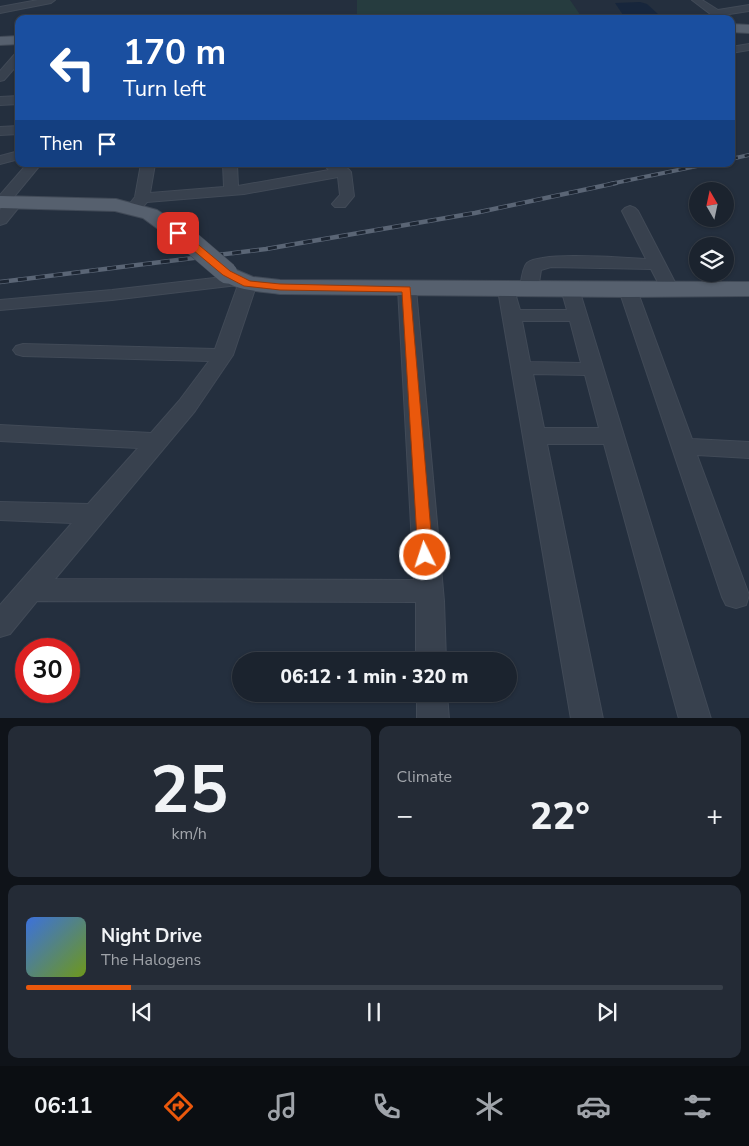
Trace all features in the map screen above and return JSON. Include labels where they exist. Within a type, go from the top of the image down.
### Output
[{"type":"main road","points":[[735,28],[749,29]]},
{"type":"main road","points":[[0,41],[15,40]]},
{"type":"main road","points":[[4,206],[116,205],[138,203],[238,279],[280,287],[628,290],[749,289]]},
{"type":"street","points":[[0,10],[51,0]]},
{"type":"street","points":[[696,0],[718,15]]},
{"type":"street","points":[[705,6],[749,8]]},
{"type":"street","points":[[722,15],[736,8]]},
{"type":"street","points":[[735,49],[749,47]]},
{"type":"street","points":[[0,78],[15,62]]},
{"type":"street","points":[[0,101],[15,100]]},
{"type":"street","points":[[0,131],[15,130]]},
{"type":"street","points":[[0,160],[15,156]]},
{"type":"street","points":[[4,206],[32,167]]},
{"type":"street","points":[[147,167],[138,203],[231,191],[344,172]]},
{"type":"street","points":[[230,167],[231,191]]},
{"type":"street","points":[[332,167],[344,172]]},
{"type":"street","points":[[340,204],[347,196],[344,172]]},
{"type":"street","points":[[630,211],[670,290]]},
{"type":"street","points":[[587,718],[513,316],[518,289],[533,267],[541,264],[657,264]]},
{"type":"street","points":[[0,305],[112,295],[238,279],[223,355],[187,406],[0,625]]},
{"type":"street","points":[[407,289],[430,601],[431,652]]},
{"type":"street","points":[[570,289],[696,718]]},
{"type":"street","points":[[628,290],[736,597]]},
{"type":"street","points":[[513,316],[577,315]]},
{"type":"street","points":[[23,350],[223,355]]},
{"type":"street","points":[[523,368],[593,369]]},
{"type":"street","points":[[0,432],[157,441]]},
{"type":"street","points":[[535,436],[613,436]]},
{"type":"street","points":[[683,446],[749,450]]},
{"type":"street","points":[[0,511],[94,514]]},
{"type":"street","points":[[28,590],[406,591],[428,593]]},
{"type":"street","points":[[432,702],[432,718]]},
{"type":"green space","points":[[357,0],[570,0],[580,15],[357,15]]},
{"type":"water","points":[[640,2],[647,4],[658,14],[623,15],[615,3]]},
{"type":"railway","points":[[735,158],[749,155]]},
{"type":"railway","points":[[610,184],[692,167]]},
{"type":"railway","points":[[0,282],[266,249],[475,213],[616,183]]},
{"type":"route","points":[[178,233],[227,273],[248,284],[280,287],[407,289],[425,555]]}]
